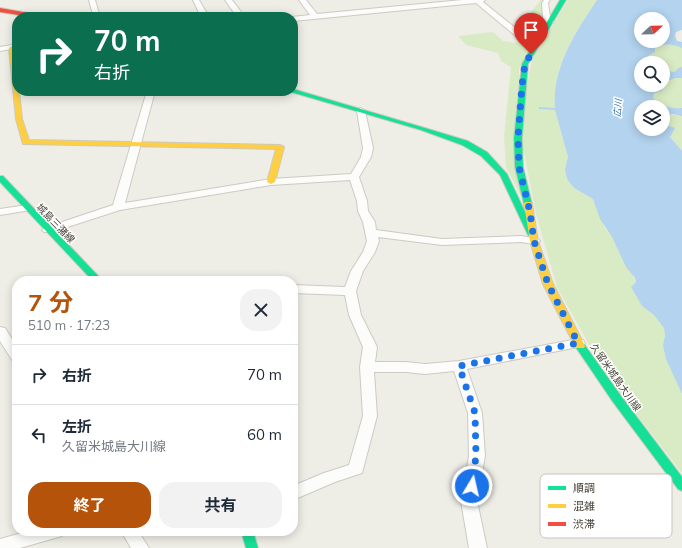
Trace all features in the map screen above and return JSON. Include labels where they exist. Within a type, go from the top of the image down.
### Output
[{"type":"main road","name":"久留米城島大川線","points":[[563,0],[525,64],[522,85],[518,138],[519,167],[530,212],[534,241],[548,284],[578,343],[617,399],[682,486]]},
{"type":"main road","points":[[0,10],[12,12]]},
{"type":"main road","points":[[298,92],[423,129],[465,143],[484,154],[503,174],[534,241]]},
{"type":"main road","points":[[17,96],[19,119],[26,142],[280,147],[271,182]]},
{"type":"main road","name":"城島三潴線","points":[[0,178],[93,276]]},
{"type":"main road","points":[[248,536],[252,548]]},
{"type":"street","points":[[92,0],[96,12]]},
{"type":"street","points":[[196,0],[202,12]]},
{"type":"street","points":[[228,0],[237,12]]},
{"type":"street","points":[[302,0],[315,17]]},
{"type":"street","points":[[477,0],[520,35]]},
{"type":"street","points":[[298,19],[482,0]]},
{"type":"street","points":[[547,0],[545,3],[547,18],[550,21]]},
{"type":"street","points":[[0,49],[12,47]]},
{"type":"street","points":[[118,208],[150,96]]},
{"type":"street","points":[[298,491],[330,477],[356,469],[370,416],[367,367],[370,347],[355,315],[350,290],[357,271],[369,252],[373,241],[369,222],[363,211],[362,201],[354,177],[366,157],[368,148],[361,111]]},
{"type":"street","points":[[48,230],[118,208],[271,182],[354,177]]},
{"type":"street","points":[[0,212],[27,208]]},
{"type":"street","points":[[371,233],[437,242],[521,239],[534,241]]},
{"type":"street","points":[[298,289],[350,290]]},
{"type":"street","points":[[0,330],[12,349]]},
{"type":"street","points":[[367,367],[406,367],[425,369],[459,366],[578,343]]},
{"type":"street","points":[[459,366],[475,413],[476,456],[469,501],[478,548]]},
{"type":"street","points":[[0,546],[37,536]]},
{"type":"street","points":[[132,536],[140,548]]},
{"type":"green space","points":[[541,0],[545,0],[545,21],[519,69],[521,196],[506,167],[504,136],[511,67],[501,61],[498,53],[466,45],[458,36],[493,32],[503,41],[517,43],[519,36],[533,21],[526,18]]},
{"type":"green space","points":[[568,0],[597,0],[566,51],[557,78],[555,93],[556,108],[539,108],[555,110],[568,157],[565,169],[567,179],[574,188],[593,199],[605,228],[612,237],[636,282],[631,287],[642,306],[654,315],[664,328],[665,336],[663,345],[682,394],[682,473],[606,375],[557,287],[536,214],[523,146],[525,97],[532,59]]},
{"type":"green space","points":[[670,45],[682,46],[682,71],[670,75],[670,56],[647,56],[649,48],[670,48]]},
{"type":"green space","points":[[682,75],[682,109],[670,107],[670,100],[656,100],[653,98],[654,93],[670,92],[670,80]]},
{"type":"green space","points":[[682,114],[682,151],[670,136],[670,115]]},
{"type":"water","name":"広川","points":[[597,0],[682,0],[682,30],[676,32],[675,36],[677,41],[682,42],[682,48],[670,45],[670,12],[634,12],[634,48],[655,48],[655,52],[648,56],[634,56],[634,92],[658,92],[654,93],[653,98],[656,100],[634,100],[634,136],[670,136],[670,126],[675,128],[670,137],[682,151],[682,394],[666,359],[663,345],[665,336],[664,328],[654,315],[642,306],[631,287],[636,282],[635,278],[626,267],[612,237],[600,219],[593,199],[574,188],[567,179],[565,169],[568,157],[555,110],[539,109],[539,107],[555,108],[557,78],[573,38]]},
{"type":"water","points":[[682,67],[682,78],[670,80],[670,72],[675,72],[678,68]]},
{"type":"water","points":[[670,107],[682,108],[682,116],[670,115]]},
{"type":"traffic: fast","points":[[528,204],[519,167],[518,138],[525,64],[563,0]]},
{"type":"traffic: fast","points":[[298,92],[423,129],[465,143],[484,154],[503,174],[532,235]]},
{"type":"traffic: fast","points":[[0,178],[93,276]]},
{"type":"traffic: fast","points":[[580,346],[617,399],[682,486]]},
{"type":"traffic: fast","points":[[248,536],[252,548]]},
{"type":"traffic: slow","points":[[17,96],[19,119],[26,142],[280,147],[271,182]]},
{"type":"traffic: slow","points":[[528,204],[534,241],[548,284],[580,346]]},
{"type":"traffic: jam","points":[[0,10],[12,12]]},
{"type":"route","points":[[472,486],[476,456],[475,413],[459,366],[545,348],[578,343],[548,284],[534,241],[530,212],[519,167],[518,138],[522,85],[525,64],[531,54]]}]
